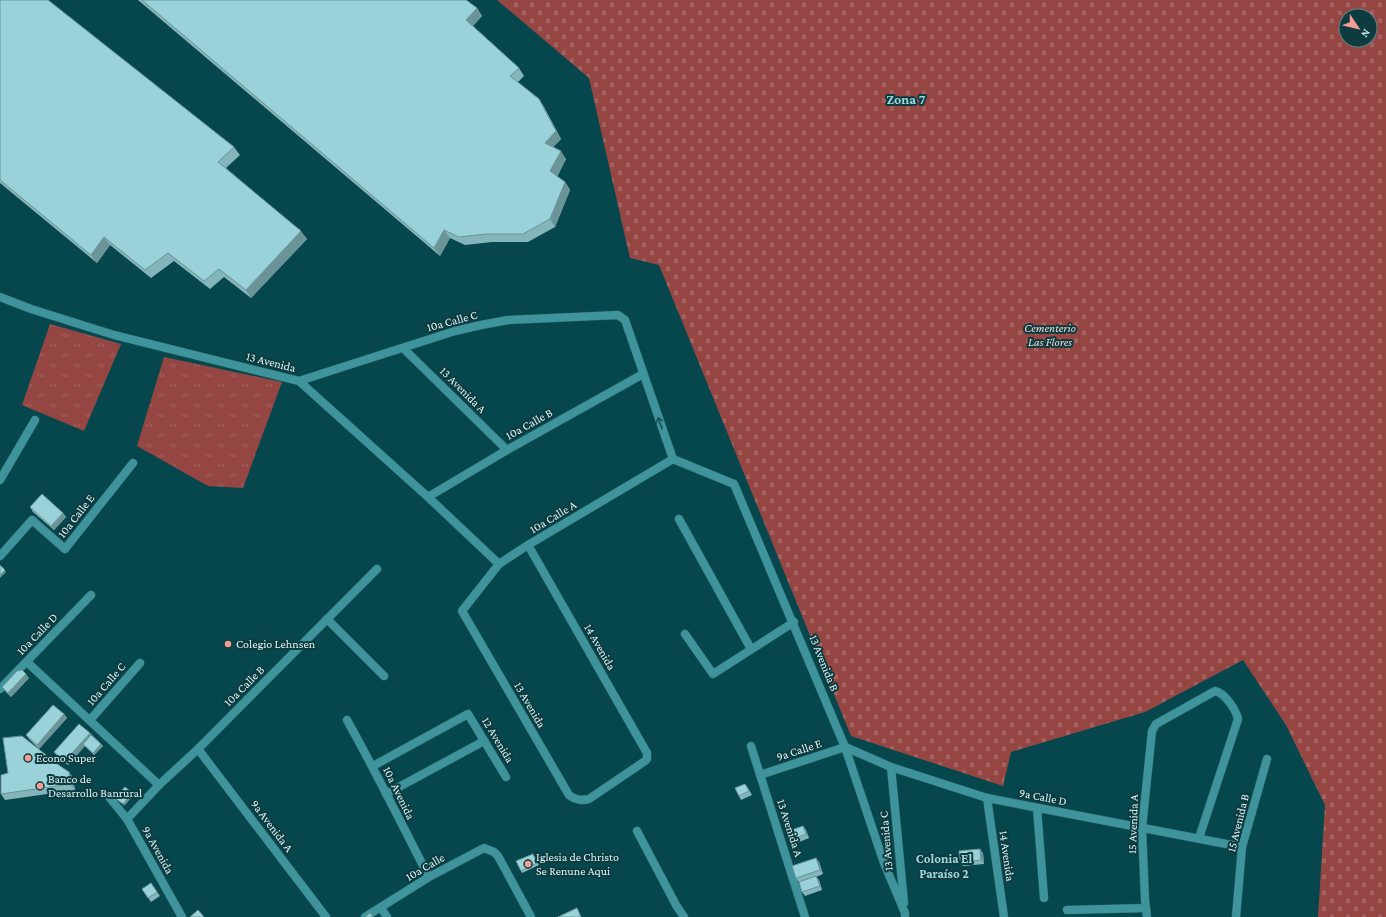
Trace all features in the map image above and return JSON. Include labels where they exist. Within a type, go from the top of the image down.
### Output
[{"type":"street","name":"13 Avenida","points":[[0,297],[31,309],[100,331],[299,381],[428,497],[499,564]]},
{"type":"street","name":"10a Calle C","points":[[299,381],[455,331],[495,322],[508,320],[618,315],[625,320],[643,374]]},
{"type":"street","name":"13 Avenida A","points":[[403,348],[507,450]]},
{"type":"street","name":"10a Calle B","points":[[428,497],[507,450],[643,374]]},
{"type":"street","points":[[643,374],[673,459]]},
{"type":"street","points":[[0,480],[35,420]]},
{"type":"street","name":"10a Calle A","points":[[462,613],[463,608],[499,564],[528,545],[673,459]]},
{"type":"street","name":"13 Avenida B","points":[[673,459],[733,482],[794,622],[845,747],[884,863],[905,915]]},
{"type":"street","name":"10a Calle E","points":[[0,556],[32,520],[65,549],[133,463]]},
{"type":"street","points":[[679,519],[751,649]]},
{"type":"street","name":"14 Avenida","points":[[528,545],[647,753],[646,761],[589,799],[584,800]]},
{"type":"street","name":"10a Calle B","points":[[127,819],[159,785],[198,749],[377,568]]},
{"type":"street","name":"10a Calle D","points":[[0,690],[91,595]]},
{"type":"street","name":"13 Avenida","points":[[462,613],[569,795],[578,800],[584,800]]},
{"type":"street","points":[[327,619],[384,676]]},
{"type":"street","points":[[685,634],[713,674],[794,622]]},
{"type":"street","points":[[27,662],[159,785]]},
{"type":"street","name":"10a Calle C","points":[[90,720],[140,663]]},
{"type":"street","name":"15 Avenida A","points":[[1147,917],[1142,828],[1152,731],[1156,724],[1215,691],[1221,693],[1237,714],[1238,720],[1199,838]]},
{"type":"street","name":"12 Avenida","points":[[373,766],[469,714],[506,777]]},
{"type":"street","name":"10a Avenida","points":[[347,720],[373,766],[429,877]]},
{"type":"street","points":[[386,794],[484,741]]},
{"type":"street","name":"13 Avenida A","points":[[751,746],[805,917]]},
{"type":"street","name":"9a Calle D","points":[[845,747],[891,767],[987,798],[1242,847]]},
{"type":"street","name":"9a Calle E","points":[[760,775],[845,747]]},
{"type":"street","name":"9a Avenida A","points":[[198,749],[326,917]]},
{"type":"street","name":"15 Avenida B","points":[[1236,917],[1242,847],[1267,759]]},
{"type":"street","name":"13 Avenida C","points":[[891,767],[905,915]]},
{"type":"street","name":"9a Avenida","points":[[109,797],[127,819],[182,917]]},
{"type":"street","name":"14 Avenida","points":[[987,798],[1004,917]]},
{"type":"street","points":[[1037,808],[1044,898]]},
{"type":"street","points":[[637,831],[676,905],[684,917]]},
{"type":"street","name":"10a Calle","points":[[365,917],[429,877],[482,849],[487,849],[494,852],[498,856],[532,917]]},
{"type":"street","points":[[381,908],[387,917]]},
{"type":"street","points":[[1067,910],[1146,908]]},
{"type":"green space","name":"Cementerio Las Flores","points":[[497,0],[1386,0],[1386,917],[1318,917],[1325,805],[1286,725],[1243,660],[1145,712],[1011,752],[1003,786],[851,736],[659,265],[630,258],[589,78]]},
{"type":"green space","points":[[50,324],[121,344],[84,431],[22,405]]},
{"type":"green space","points":[[164,357],[282,382],[243,488],[208,486],[137,446]]},
{"type":"building","points":[[0,0],[48,0],[234,147],[218,162],[301,231],[246,290],[219,269],[204,281],[168,253],[145,270],[104,237],[91,255],[0,180]]},
{"type":"building","points":[[142,0],[466,0],[477,8],[466,20],[519,68],[510,76],[539,99],[556,131],[545,143],[561,151],[550,171],[565,182],[550,219],[523,234],[486,234],[459,237],[444,230],[434,248]]},
{"type":"building","points":[[42,494],[63,513],[51,526],[30,507]]},
{"type":"building","points":[[0,565],[5,570],[0,575]]},
{"type":"building","points":[[22,670],[26,674],[8,693],[2,687],[17,671]]},
{"type":"building","points":[[53,705],[64,714],[37,745],[26,735]]},
{"type":"building","points":[[79,724],[90,733],[65,761],[54,752]]},
{"type":"building","points":[[91,735],[101,744],[93,753],[83,744]]},
{"type":"building","points":[[22,736],[69,772],[70,784],[1,794],[1,775],[8,773],[3,738]]},
{"type":"building","points":[[745,784],[749,791],[739,796],[735,788]]},
{"type":"building","points":[[125,787],[132,793],[123,804],[115,798]]},
{"type":"building","points":[[803,826],[806,834],[789,841],[786,832]]},
{"type":"building","points":[[980,849],[981,860],[960,862],[959,851]]},
{"type":"building","name":"Iglesia de Christo Se Renune Aqui","points":[[533,854],[537,863],[521,871],[516,861]]},
{"type":"building","points":[[816,858],[820,870],[796,878],[792,866]]},
{"type":"building","points":[[816,876],[820,886],[802,892],[799,882]]},
{"type":"building","points":[[151,883],[157,892],[148,898],[142,889]]},
{"type":"building","points":[[577,908],[581,917],[558,917]]},
{"type":"building","points":[[198,910],[204,917],[190,917]]},
{"type":"building","points":[[370,913],[373,917],[365,917]]},
{"type":"place","name":"Colegio Lehnsen","points":[[228,644]]},
{"type":"place","name":"Econo Super","points":[[28,758]]},
{"type":"place","name":"Banco de Desarrollo Banrural","points":[[40,786]]},
{"type":"place","name":"Iglesia de Christo Se Renune Aqui","points":[[528,864]]},
{"type":"district","name":"Zona 7","points":[[906,99]]},
{"type":"district","name":"Colonia El Paraíso 2","points":[[944,866]]}]
